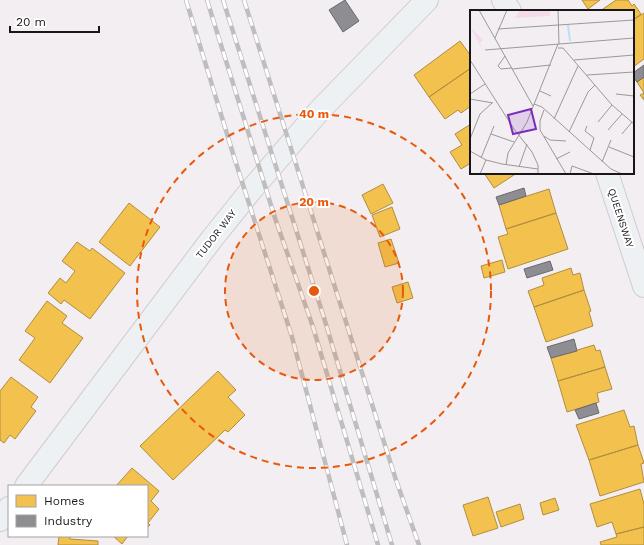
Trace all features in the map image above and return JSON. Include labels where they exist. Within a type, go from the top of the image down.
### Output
[{"type":"street","name":"TUDOR WAY","points":[[27,485],[211,240],[252,189],[319,111],[427,0]]},
{"type":"street","points":[[503,0],[509,10]]},
{"type":"street","name":"QUEENSWAY","points":[[606,174],[644,286]]},
{"type":"street","points":[[0,520],[8,509]]},
{"type":"building: Homes","points":[[582,0],[600,0],[588,9]]},
{"type":"building: Homes","points":[[616,0],[628,0],[632,6],[634,4],[641,14],[634,19],[634,10],[601,10]]},
{"type":"building: Homes","points":[[644,13],[644,59],[634,66],[634,19]]},
{"type":"building: Homes","points":[[460,41],[470,55],[470,69],[429,97],[414,75]]},
{"type":"building: Homes","points":[[470,69],[470,107],[461,113],[458,110],[445,119],[429,97]]},
{"type":"building: Homes","points":[[644,77],[644,93],[637,82]]},
{"type":"building: Homes","points":[[644,93],[644,100],[640,95]]},
{"type":"building: Homes","points":[[470,125],[470,164],[461,169],[450,152],[462,145],[455,134]]},
{"type":"building: Homes","points":[[485,174],[515,174],[494,188]]},
{"type":"building: Homes","points":[[383,184],[393,203],[371,214],[362,195]]},
{"type":"building: Homes","points":[[549,189],[556,213],[506,229],[499,205]]},
{"type":"building: Homes","points":[[129,203],[160,227],[130,266],[99,242]]},
{"type":"building: Homes","points":[[392,207],[400,229],[380,237],[372,215]]},
{"type":"building: Homes","points":[[556,213],[568,249],[508,269],[498,237],[508,234],[506,229]]},
{"type":"building: Homes","points":[[391,239],[399,263],[385,267],[378,243]]},
{"type":"building: Homes","points":[[77,242],[90,251],[92,248],[125,273],[90,319],[64,300],[61,304],[48,293],[60,278],[66,283],[75,271],[62,261]]},
{"type":"building: Homes","points":[[502,260],[505,272],[484,278],[481,266]]},
{"type":"building: Homes","points":[[571,268],[573,275],[580,273],[584,290],[534,307],[528,291],[544,285],[542,278]]},
{"type":"building: Homes","points":[[408,282],[413,298],[397,303],[392,287]]},
{"type":"building: Homes","points":[[584,290],[591,311],[589,312],[593,326],[546,342],[534,307]]},
{"type":"building: Homes","points":[[47,301],[67,316],[62,323],[83,338],[50,383],[19,360],[35,338],[25,331]]},
{"type":"building: Homes","points":[[594,345],[596,351],[600,350],[605,367],[558,381],[551,358]]},
{"type":"building: Homes","points":[[605,367],[612,389],[597,393],[599,402],[567,412],[558,381]]},
{"type":"building: Homes","points":[[218,371],[236,390],[228,397],[245,415],[228,432],[225,430],[173,480],[140,446]]},
{"type":"building: Homes","points":[[11,377],[38,397],[31,407],[36,411],[15,439],[10,435],[4,443],[0,440],[0,391]]},
{"type":"building: Homes","points":[[624,410],[630,427],[634,426],[638,445],[589,460],[576,425]]},
{"type":"building: Homes","points":[[638,445],[644,463],[641,464],[644,482],[600,496],[589,460]]},
{"type":"building: Homes","points":[[132,468],[159,491],[151,501],[159,509],[148,523],[148,485],[117,485]]},
{"type":"building: Homes","points":[[640,489],[644,504],[644,527],[616,534],[612,522],[597,527],[590,504]]},
{"type":"building: Homes","points":[[488,497],[498,528],[473,536],[463,505]]},
{"type":"building: Homes","points":[[555,498],[559,510],[543,515],[540,503]]},
{"type":"building: Homes","points":[[520,504],[524,519],[501,527],[496,512]]},
{"type":"building: Homes","points":[[644,527],[644,545],[601,545],[600,542],[617,537],[616,534]]},
{"type":"building: Homes","points":[[59,537],[98,541],[98,545],[58,545]]},
{"type":"building: Homes","points":[[114,537],[127,537],[122,544]]},
{"type":"building: Industry","points":[[345,0],[359,21],[343,32],[329,10]]},
{"type":"building: Industry","points":[[644,65],[644,77],[637,82],[634,78],[634,72]]},
{"type":"building: Industry","points":[[524,188],[526,196],[499,205],[496,197]]},
{"type":"building: Industry","points":[[550,261],[553,270],[527,278],[524,269]]},
{"type":"building: Industry","points":[[574,339],[577,351],[551,358],[547,347]]},
{"type":"building: Industry","points":[[596,403],[599,413],[579,419],[575,410]]},
{"type":"railway","points":[[186,0],[235,160],[292,337],[347,545]]},
{"type":"railway","points":[[207,0],[275,218],[313,327],[378,545]]},
{"type":"railway","points":[[223,0],[325,321],[392,545]]},
{"type":"railway","points":[[244,0],[396,480],[419,545]]}]
